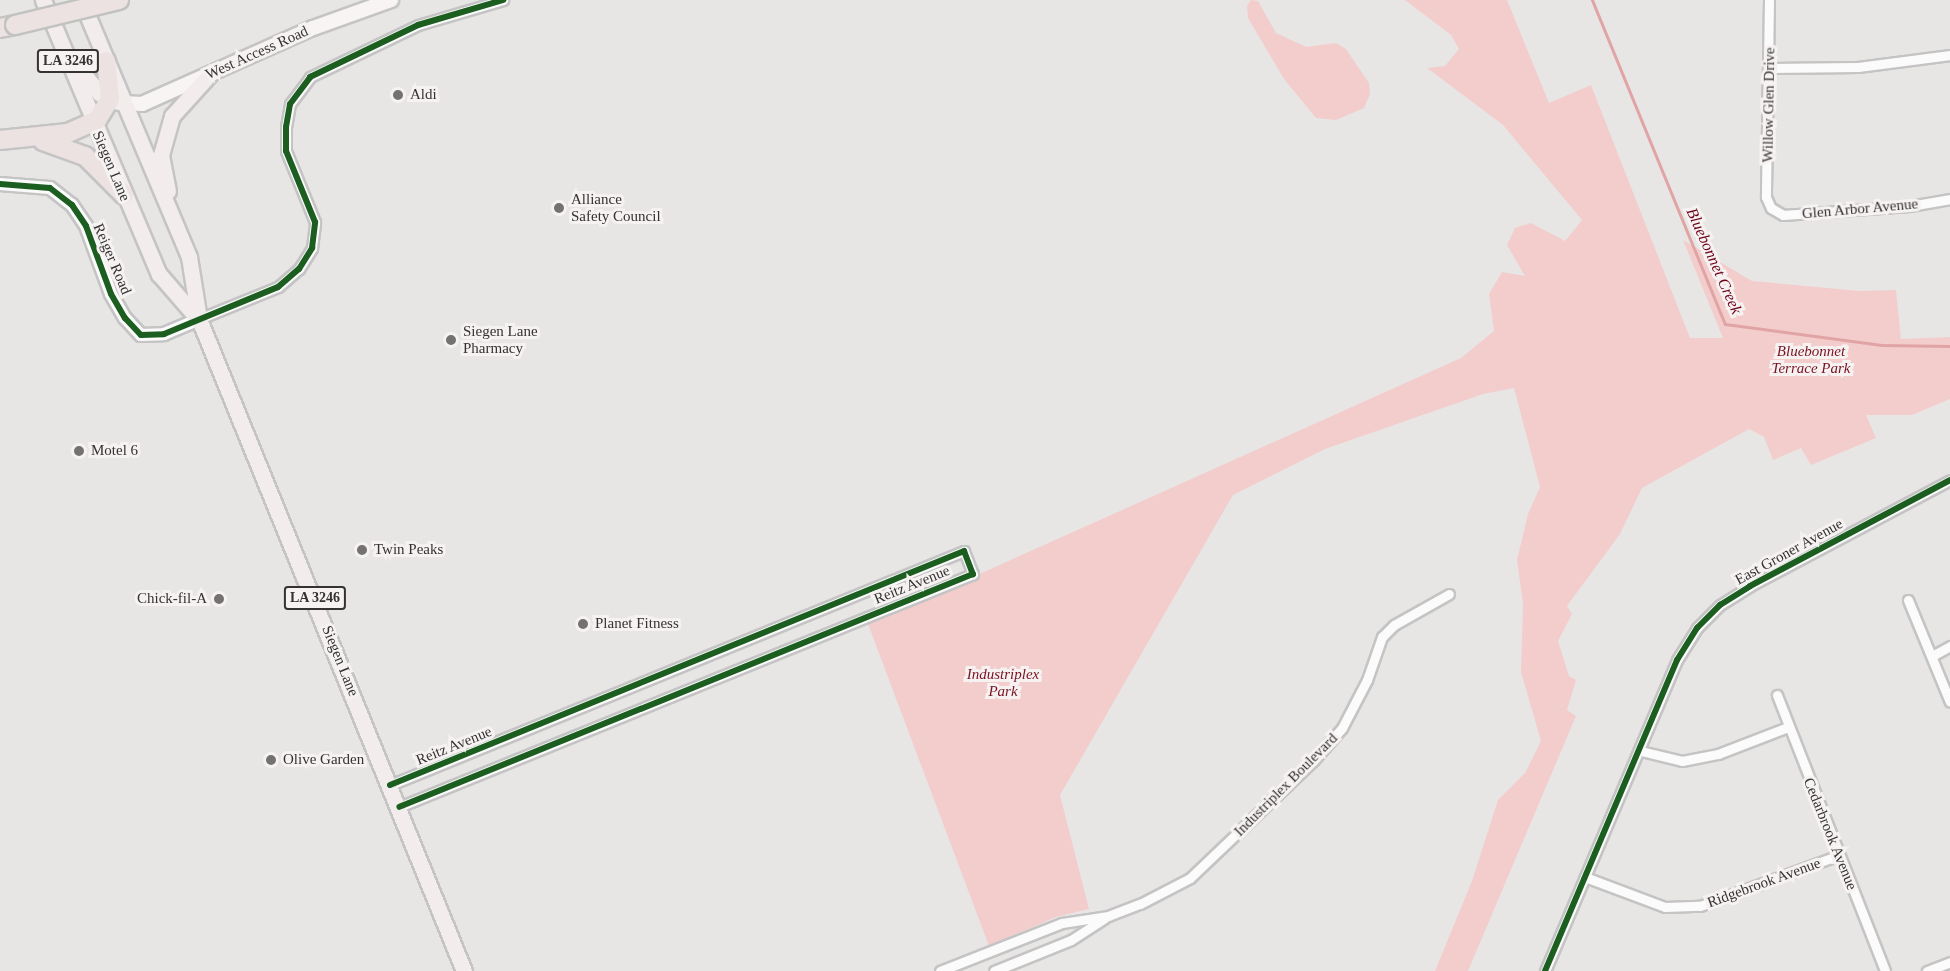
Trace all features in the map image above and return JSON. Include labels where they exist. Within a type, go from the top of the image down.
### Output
[{"type":"highway","points":[[7,26],[119,0]]},
{"type":"highway","points":[[0,140],[77,131],[93,122],[117,101],[106,61]]},
{"type":"highway","points":[[32,138],[85,156],[124,195]]},
{"type":"main road","name":"Siegen Lane","points":[[43,0],[159,274],[199,320]]},
{"type":"main road","name":"LA 3246","points":[[81,0],[106,61]]},
{"type":"main road","name":"West Access Road","points":[[117,101],[142,104],[313,28],[391,0]]},
{"type":"main road","points":[[63,47],[99,93],[117,101]]},
{"type":"main road","points":[[172,217],[161,155],[164,138],[172,116],[184,98],[210,74]]},
{"type":"main road","name":"Siegen Lane","points":[[117,101],[189,257],[199,320],[464,971]]},
{"type":"street","points":[[199,320],[278,287],[299,269],[312,248],[315,222],[286,152],[286,127],[290,104],[310,77],[418,25],[503,0]]},
{"type":"street","name":"Willow Glen Drive","points":[[1769,0],[1770,68],[1766,197],[1771,208]]},
{"type":"street","points":[[1770,68],[1858,68],[1950,55]]},
{"type":"street","name":"Reiger Road","points":[[0,184],[51,188],[72,205],[86,226],[111,294],[125,318],[141,335],[164,334],[199,320]]},
{"type":"street","name":"Glen Arbor Avenue","points":[[1771,208],[1783,214],[1910,206],[1950,199]]},
{"type":"street","name":"East Groner Avenue","points":[[1545,971],[1641,751],[1677,660],[1697,628],[1720,605],[1950,480]]},
{"type":"street","name":"Reitz Avenue","points":[[390,785],[964,551],[972,574],[399,807]]},
{"type":"street","name":"Industriplex Boulevard","points":[[994,971],[1071,940],[1108,916],[1177,886],[1221,849],[1342,728],[1367,680],[1382,637],[1401,620],[1449,594]]},
{"type":"street","points":[[1908,600],[1950,702]]},
{"type":"street","points":[[1932,656],[1950,646]]},
{"type":"street","name":"Cedarbrook Avenue","points":[[1777,695],[1885,971]]},
{"type":"street","points":[[1641,751],[1682,761],[1718,754],[1788,727]]},
{"type":"street","name":"Ridgebrook Avenue","points":[[1585,877],[1665,907],[1700,906],[1839,855]]},
{"type":"street","name":"Industriplex Boulevard","points":[[940,971],[1062,923],[1108,916]]},
{"type":"street","points":[[1927,971],[1950,962]]},
{"type":"green space","points":[[1251,0],[1258,1],[1276,33],[1306,47],[1336,43],[1346,49],[1369,83],[1370,94],[1364,108],[1336,120],[1316,118],[1284,79],[1248,18],[1247,6]]},
{"type":"green space","points":[[1405,0],[1507,0],[1549,103],[1591,85],[1690,338],[1723,338],[1683,240],[1752,281],[1860,291],[1896,290],[1901,339],[1950,337],[1950,399],[1912,415],[1866,415],[1876,438],[1811,465],[1801,448],[1773,460],[1764,437],[1749,429],[1642,488],[1620,534],[1567,606],[1572,614],[1558,641],[1569,676],[1576,680],[1567,710],[1576,716],[1468,971],[1435,971],[1472,881],[1498,800],[1525,773],[1541,741],[1521,672],[1523,604],[1517,560],[1528,514],[1540,487],[1514,388],[1483,394],[1325,449],[1233,495],[1060,795],[1089,909],[1056,917],[989,946],[868,624],[1461,358],[1494,331],[1489,294],[1502,272],[1525,276],[1507,245],[1515,228],[1531,223],[1565,241],[1582,220],[1503,125],[1427,68],[1445,66],[1459,49],[1451,35]]},
{"type":"waterway","name":"Bluebonnet Creek","points":[[1592,0],[1725,324],[1882,345],[1950,346]]},
{"type":"cycle path","points":[[0,184],[50,188],[72,205],[86,226],[111,294],[125,318],[141,335],[164,334],[278,287],[299,269],[312,248],[315,222],[286,151],[286,127],[290,104],[310,77],[418,25],[503,0]]},
{"type":"cycle path","points":[[1545,971],[1677,660],[1697,628],[1720,605],[1750,586],[1950,480]]},
{"type":"cycle path","points":[[390,785],[964,551],[973,574],[399,807]]},
{"type":"place","name":"Aldi","points":[[398,95]]},
{"type":"place","name":"Alliance Safety Council","points":[[559,208]]},
{"type":"place","name":"Siegen Lane Pharmacy","points":[[451,340]]},
{"type":"place","name":"Motel 6","points":[[79,451]]},
{"type":"place","name":"Twin Peaks","points":[[362,550]]},
{"type":"place","name":"Chick-fil-A","points":[[219,599]]},
{"type":"place","name":"Planet Fitness","points":[[583,624]]},
{"type":"place","name":"Olive Garden","points":[[271,760]]},
{"type":"park label","name":"Bluebonnet Terrace Park","points":[[1811,360]]},
{"type":"park label","name":"Industriplex Park","points":[[1003,682]]}]
